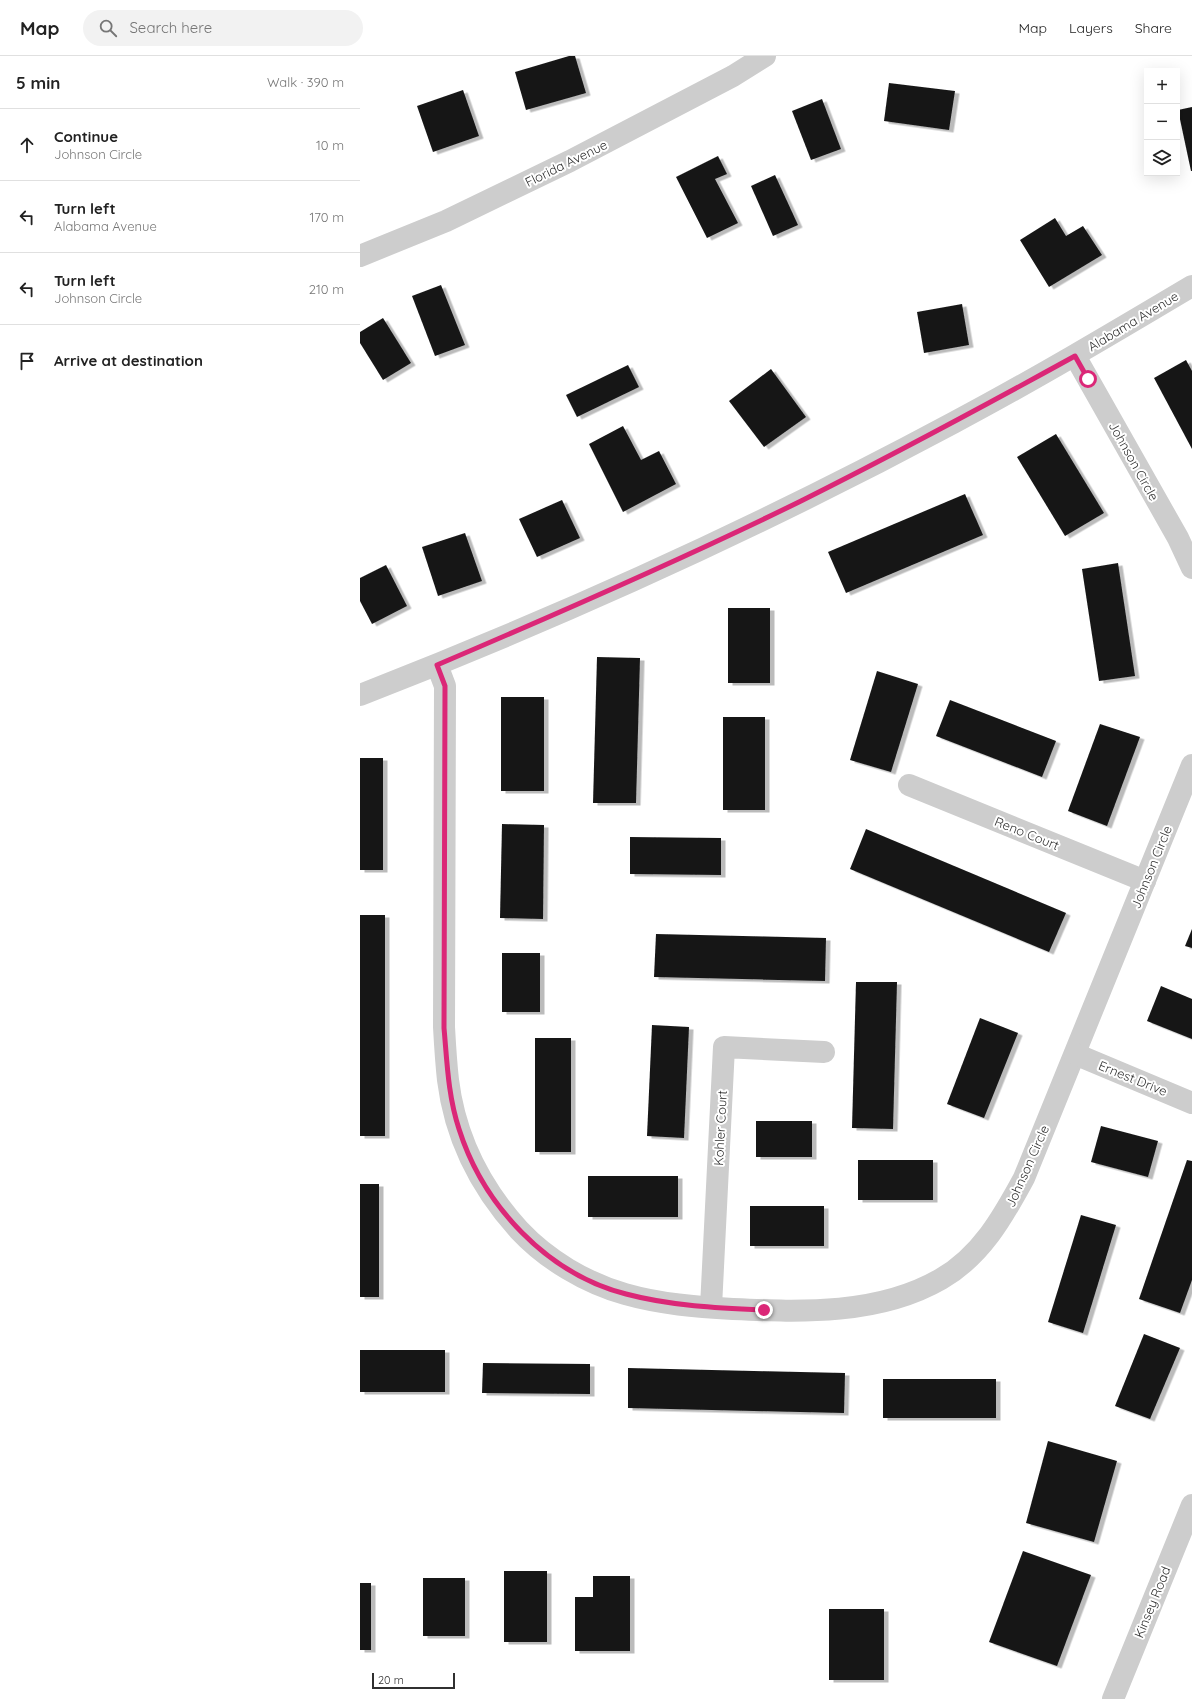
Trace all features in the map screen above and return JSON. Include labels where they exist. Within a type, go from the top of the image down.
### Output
[{"type":"street","name":"Florida Avenue","points":[[360,256],[446,221],[570,161],[733,76],[765,56]]},
{"type":"street","name":"Alabama Avenue","points":[[360,695],[437,665],[588,601],[801,501],[952,424],[1075,356],[1192,286]]},
{"type":"street","name":"Johnson Circle","points":[[1075,356],[1185,535],[1192,568]]},
{"type":"street","name":"Johnson Circle","points":[[437,665],[445,686],[444,1028],[448,1081],[458,1128],[473,1166],[498,1205],[520,1231],[551,1258],[586,1279],[625,1294],[665,1303],[764,1310],[829,1310],[872,1304],[908,1295],[941,1279],[967,1262],[989,1237],[1007,1211],[1021,1184],[1192,765]]},
{"type":"street","name":"Reno Court","points":[[909,785],[1145,881]]},
{"type":"street","name":"Kohler Court","points":[[711,1307],[724,1047],[824,1052]]},
{"type":"street","name":"Ernest Drive","points":[[1075,1054],[1192,1102]]},
{"type":"street","name":"Kinsey Road","points":[[1113,1699],[1192,1505]]},
{"type":"building","points":[[569,56],[575,56],[586,93],[526,110],[515,72]]},
{"type":"building","points":[[889,83],[955,91],[949,130],[884,121]]},
{"type":"building","points":[[463,90],[479,136],[433,152],[417,106]]},
{"type":"building","points":[[822,99],[841,149],[811,160],[792,111]]},
{"type":"building","points":[[1192,107],[1192,171],[1180,119],[1180,110]]},
{"type":"building","points":[[718,156],[727,174],[715,179],[738,223],[707,238],[676,177]]},
{"type":"building","points":[[775,175],[798,225],[773,236],[751,186]]},
{"type":"building","points":[[1055,218],[1066,236],[1083,226],[1102,255],[1049,287],[1020,240]]},
{"type":"building","points":[[441,285],[465,345],[435,356],[412,296]]},
{"type":"building","points":[[962,304],[969,345],[924,353],[917,312]]},
{"type":"building","points":[[383,318],[411,363],[383,380],[360,343],[360,332]]},
{"type":"building","points":[[1186,360],[1192,371],[1192,449],[1154,378]]},
{"type":"building","points":[[628,365],[639,387],[577,417],[566,395]]},
{"type":"building","points":[[771,369],[806,417],[764,447],[729,401]]},
{"type":"building","points":[[623,426],[641,460],[659,451],[676,484],[623,512],[589,444]]},
{"type":"building","points":[[1056,434],[1104,513],[1065,536],[1017,457]]},
{"type":"building","points":[[965,494],[983,535],[846,593],[828,552]]},
{"type":"building","points":[[562,500],[580,538],[537,557],[519,519]]},
{"type":"building","points":[[465,533],[482,581],[438,596],[422,547]]},
{"type":"building","points":[[1118,563],[1135,676],[1099,681],[1082,569]]},
{"type":"building","points":[[386,565],[407,606],[372,624],[360,601],[360,578]]},
{"type":"building","points":[[728,608],[770,608],[770,683],[728,683]]},
{"type":"building","points":[[597,657],[640,658],[636,803],[593,803]]},
{"type":"building","points":[[877,671],[918,684],[891,772],[850,760]]},
{"type":"building","points":[[501,697],[544,697],[544,791],[501,791]]},
{"type":"building","points":[[950,700],[1056,741],[1042,777],[936,736]]},
{"type":"building","points":[[723,717],[765,717],[765,810],[723,810]]},
{"type":"building","points":[[1100,724],[1140,737],[1107,826],[1068,811]]},
{"type":"building","points":[[360,758],[383,758],[383,870],[360,870]]},
{"type":"building","points":[[502,824],[544,825],[543,919],[500,918]]},
{"type":"building","points":[[866,829],[1066,913],[1049,952],[850,869]]},
{"type":"building","points":[[630,837],[721,838],[721,875],[630,874]]},
{"type":"building","points":[[360,915],[385,915],[385,1136],[360,1136]]},
{"type":"building","points":[[1192,929],[1192,948],[1185,946]]},
{"type":"building","points":[[656,934],[826,938],[825,981],[654,977]]},
{"type":"building","points":[[502,953],[540,953],[540,1012],[502,1012]]},
{"type":"building","points":[[856,982],[897,982],[893,1129],[852,1128]]},
{"type":"building","points":[[1161,986],[1192,999],[1192,1039],[1147,1021]]},
{"type":"building","points":[[980,1018],[1018,1033],[984,1118],[947,1104]]},
{"type":"building","points":[[652,1025],[689,1027],[684,1138],[647,1136]]},
{"type":"building","points":[[535,1038],[571,1038],[571,1152],[535,1152]]},
{"type":"building","points":[[756,1121],[812,1121],[812,1157],[756,1157]]},
{"type":"building","points":[[1101,1126],[1158,1141],[1148,1177],[1091,1162]]},
{"type":"building","points":[[858,1160],[933,1160],[933,1200],[858,1200]]},
{"type":"building","points":[[1187,1160],[1192,1161],[1192,1280],[1180,1313],[1139,1299]]},
{"type":"building","points":[[588,1176],[678,1176],[678,1217],[588,1217]]},
{"type":"building","points":[[360,1184],[379,1184],[379,1297],[360,1297]]},
{"type":"building","points":[[750,1206],[824,1206],[824,1246],[750,1246]]},
{"type":"building","points":[[1081,1215],[1116,1225],[1083,1333],[1048,1322]]},
{"type":"building","points":[[1144,1334],[1180,1348],[1150,1419],[1115,1406]]},
{"type":"building","points":[[360,1350],[445,1350],[445,1392],[360,1392]]},
{"type":"building","points":[[483,1363],[590,1364],[590,1394],[482,1393]]},
{"type":"building","points":[[628,1368],[845,1373],[844,1413],[628,1408]]},
{"type":"building","points":[[883,1379],[996,1379],[996,1418],[883,1418]]},
{"type":"building","points":[[1048,1441],[1117,1461],[1094,1542],[1026,1523]]},
{"type":"building","points":[[1023,1551],[1091,1575],[1057,1666],[989,1642]]},
{"type":"building","points":[[504,1571],[547,1571],[547,1642],[504,1642]]},
{"type":"building","points":[[593,1576],[630,1576],[630,1651],[575,1651],[575,1597],[593,1597]]},
{"type":"building","points":[[423,1578],[465,1578],[465,1636],[423,1636]]},
{"type":"building","points":[[360,1583],[371,1583],[371,1650],[360,1650]]},
{"type":"building","points":[[829,1609],[884,1609],[884,1680],[829,1680]]},
{"type":"route","points":[[764,1310],[665,1303],[625,1294],[586,1279],[551,1258],[520,1231],[498,1205],[473,1166],[458,1128],[448,1081],[444,1028],[445,686],[437,665],[588,601],[801,501],[952,424],[1075,356],[1088,379]]}]
